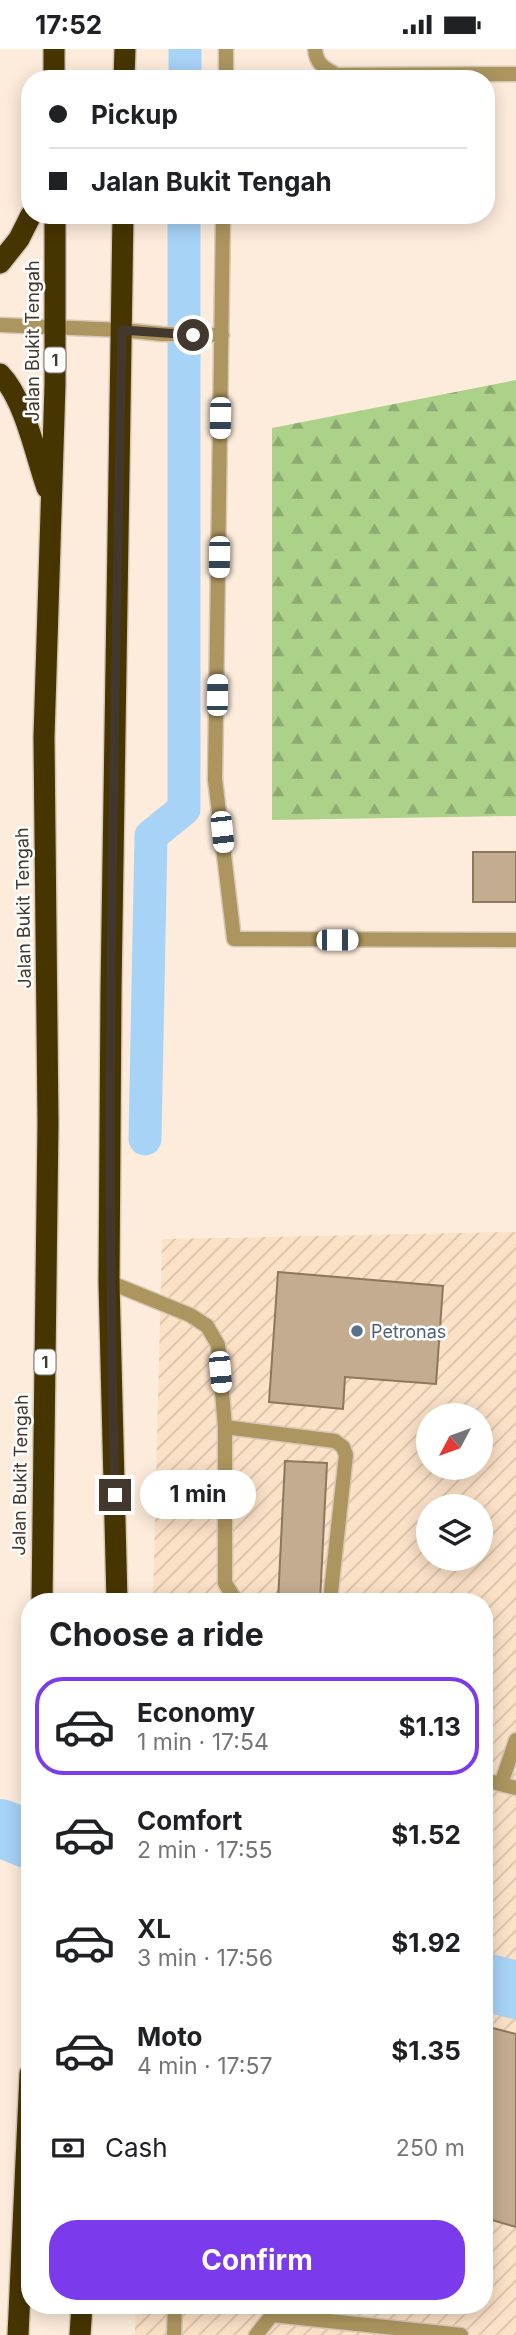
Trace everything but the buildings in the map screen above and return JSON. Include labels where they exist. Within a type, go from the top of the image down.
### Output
[{"type":"highway","points":[[54,49],[54,70]]},
{"type":"highway","points":[[124,70],[125,49]]},
{"type":"highway","points":[[0,263],[19,239],[26,224]]},
{"type":"highway","name":"Jalan Bukit Tengah","points":[[41,1593],[48,1123],[44,737],[52,504],[55,224]]},
{"type":"highway","points":[[117,1593],[109,1282],[123,224]]},
{"type":"highway","points":[[0,374],[9,383],[21,410],[52,504]]},
{"type":"highway","points":[[18,2335],[21,2270]]},
{"type":"highway","points":[[80,2335],[81,2314]]},
{"type":"street","points":[[226,49],[226,70]]},
{"type":"street","points":[[315,49],[322,68],[326,70]]},
{"type":"street","points":[[495,74],[516,74]]},
{"type":"street","points":[[223,224],[215,779],[234,939],[516,940]]},
{"type":"street","points":[[0,325],[222,335]]},
{"type":"street","points":[[109,1282],[190,1315],[207,1326],[218,1345],[225,1427],[225,1583],[231,1593]]},
{"type":"street","points":[[225,1427],[335,1441],[343,1447],[346,1455],[331,1593]]},
{"type":"street","points":[[501,1784],[516,1740]]},
{"type":"street","points":[[493,1782],[516,1788]]},
{"type":"street","points":[[174,2335],[175,2314]]},
{"type":"street","points":[[256,2335],[268,2314]]},
{"type":"street","points":[[301,2314],[461,2335]]},
{"type":"shaded area","points":[[516,1232],[516,2335],[135,2335],[136,2314],[493,2314],[493,1593],[153,1593],[162,1239]]},
{"type":"green space","points":[[516,380],[516,816],[272,820],[272,428]]},
{"type":"waterway","points":[[185,49],[185,70]]},
{"type":"waterway","points":[[145,1139],[151,836],[184,809],[184,224]]},
{"type":"waterway","points":[[0,1828],[21,1836]]},
{"type":"waterway","points":[[493,1984],[516,1990]]},
{"type":"place","name":"Petronas","points":[[357,1331]]},
{"type":"route","points":[[115,1495],[109,1282],[122,330],[193,335]]}]
